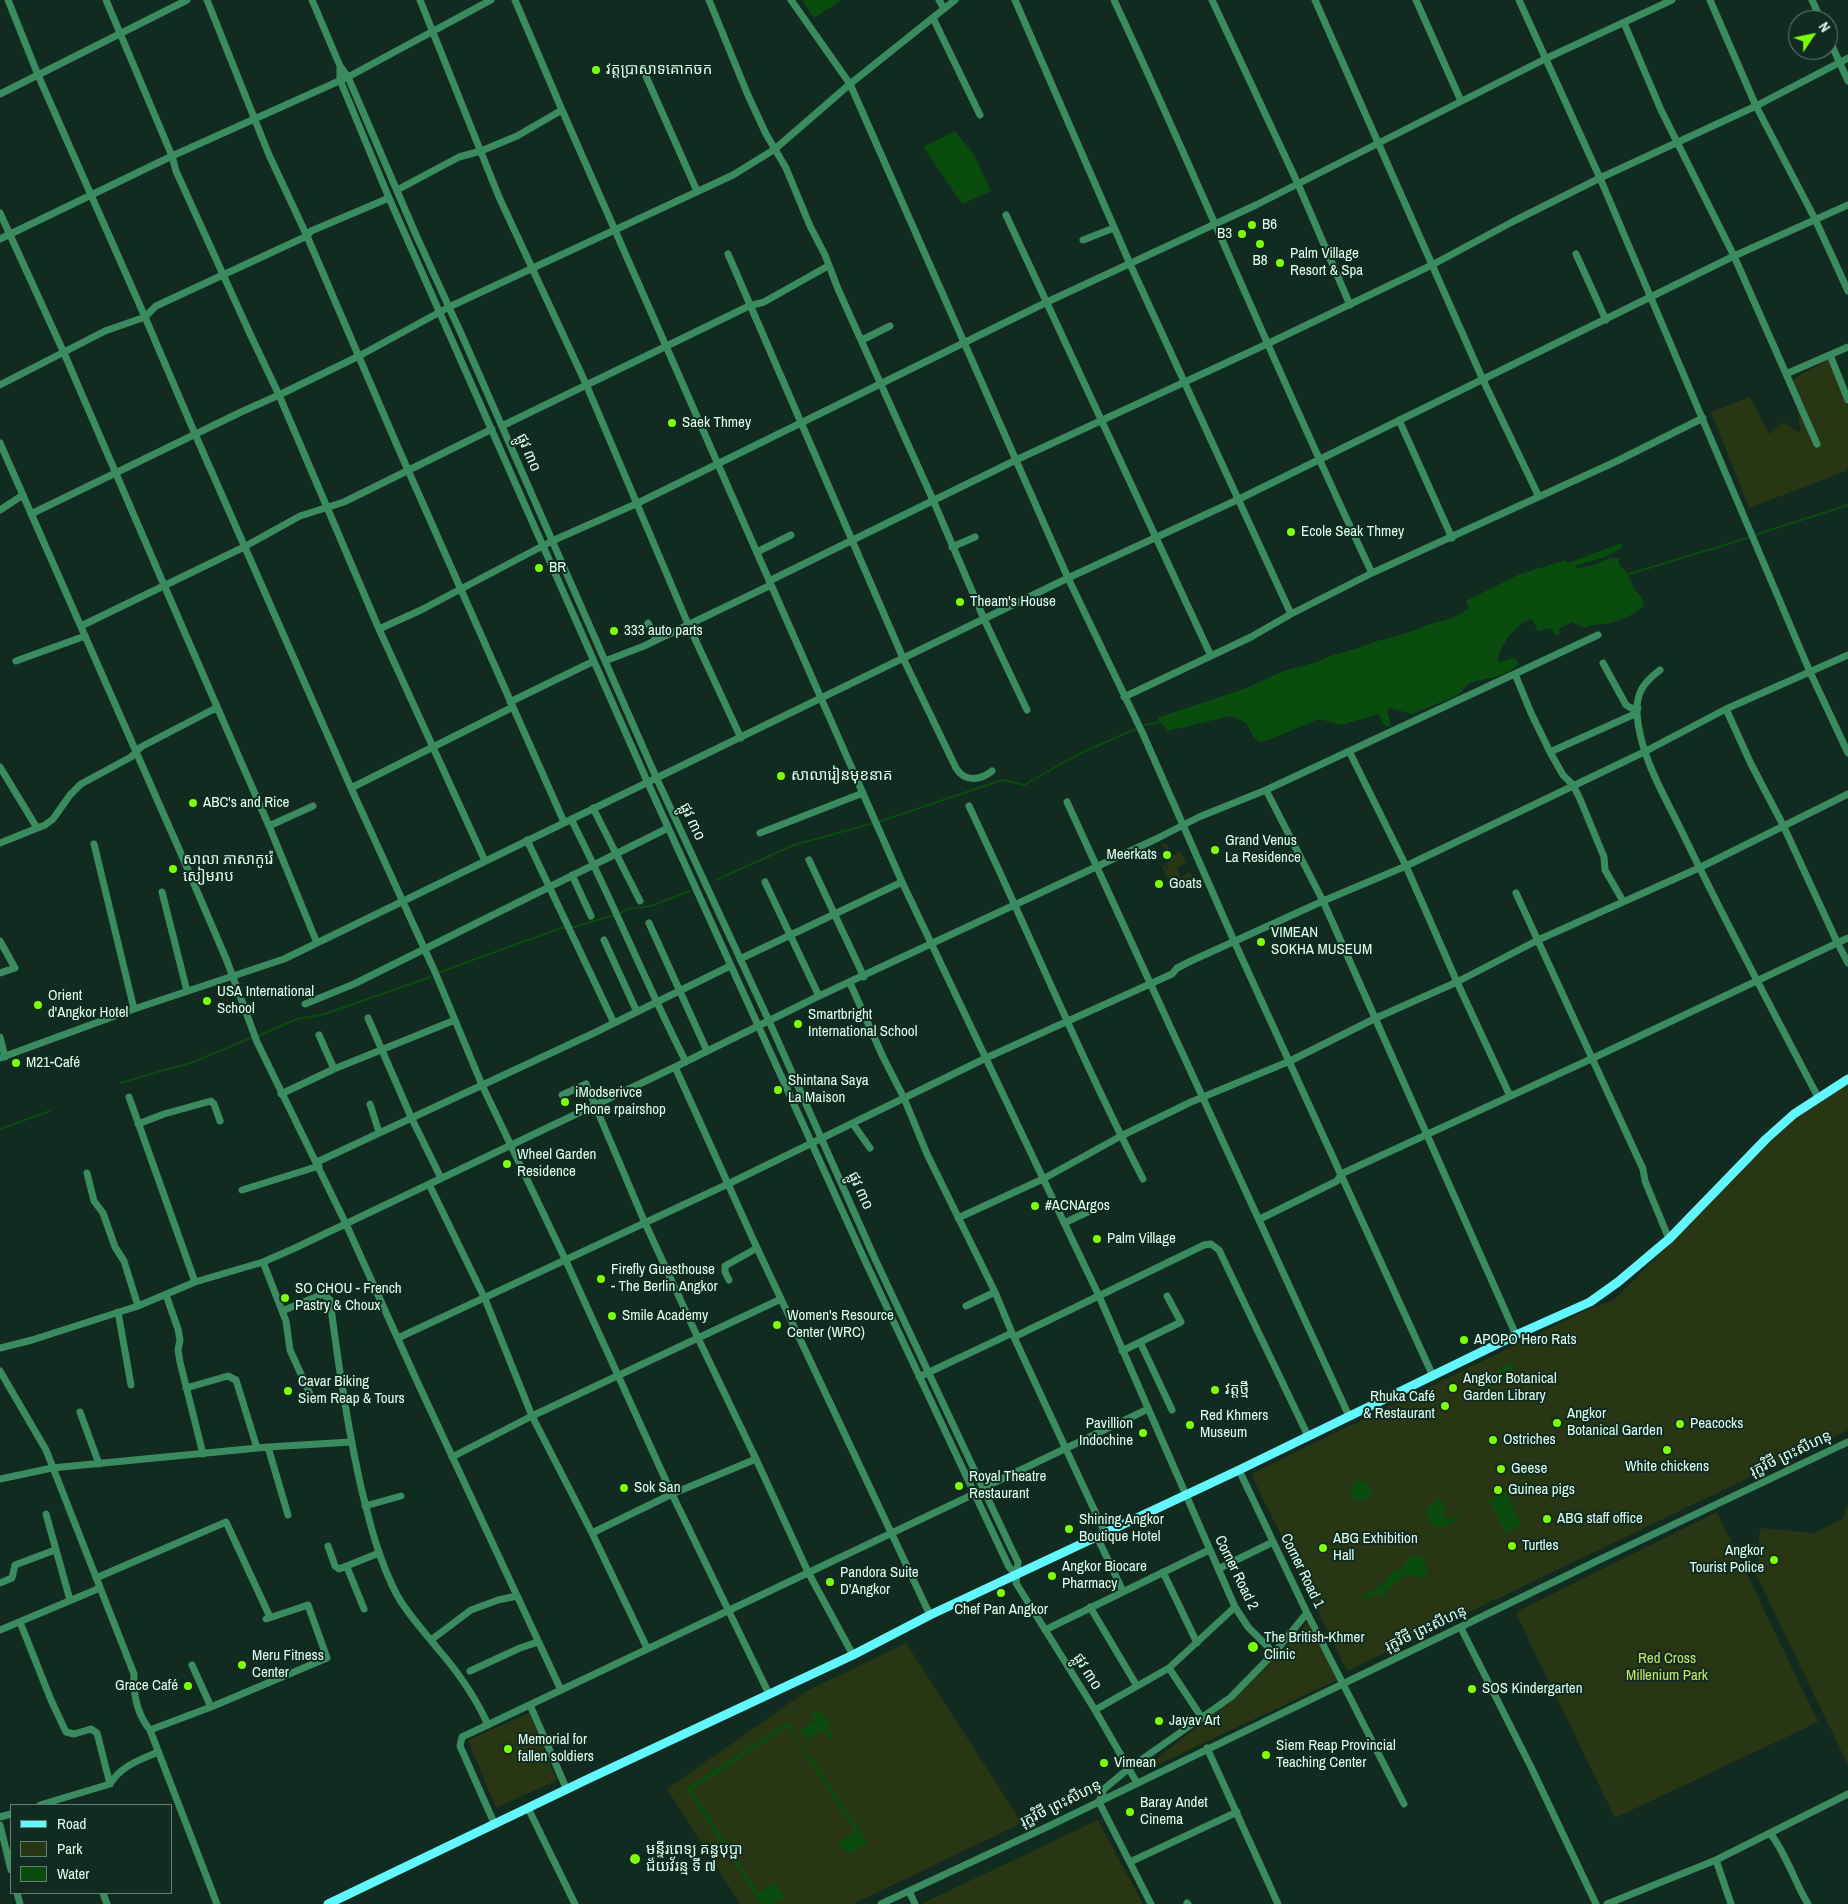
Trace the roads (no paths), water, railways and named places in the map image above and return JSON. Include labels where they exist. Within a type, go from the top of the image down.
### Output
[{"type":"main road","points":[[328,1904],[853,1655],[930,1615],[1017,1576],[1239,1470],[1516,1335],[1590,1302],[1618,1282],[1669,1238],[1766,1138],[1794,1114],[1848,1079]]},
{"type":"street","points":[[8,0],[38,75],[244,547],[424,949],[482,1085],[512,1144],[672,1494],[769,1694]]},
{"type":"street","points":[[106,0],[172,156],[176,171],[250,336],[279,395],[379,629],[485,861]]},
{"type":"street","points":[[0,94],[187,0]]},
{"type":"street","points":[[207,0],[269,156],[307,236],[460,589],[512,704],[568,820],[594,864],[656,1003],[686,1062]]},
{"type":"street","points":[[312,0],[340,66],[340,80]]},
{"type":"street","points":[[420,0],[499,197],[586,384],[688,624],[741,738]]},
{"type":"street","points":[[0,239],[172,156],[348,77],[432,30],[491,0]]},
{"type":"street","name":"Corner Road 2","points":[[515,0],[902,882],[1099,1296],[1235,1606],[1248,1627],[1274,1653]]},
{"type":"street","points":[[709,0],[747,93],[766,134],[786,168],[795,194],[825,254],[828,266],[933,500],[952,547],[1027,710]]},
{"type":"street","points":[[791,0],[847,80],[1068,578],[1143,734],[1234,941],[1433,1376]]},
{"type":"street","points":[[939,0],[944,8]]},
{"type":"street","points":[[31,514],[359,356],[449,307],[733,175],[775,149],[847,80],[955,0]]},
{"type":"street","points":[[1015,0],[1130,264],[1291,614]]},
{"type":"street","points":[[1114,0],[1241,280],[1267,344],[1372,573]]},
{"type":"street","points":[[1212,0],[1298,184],[1350,305]]},
{"type":"street","points":[[1314,0],[1483,380],[1539,497]]},
{"type":"street","points":[[1416,0],[1461,101]]},
{"type":"street","points":[[1519,0],[1600,178],[1810,672],[1848,753]]},
{"type":"street","points":[[379,629],[421,610],[552,541],[638,503],[964,342],[1298,184],[1547,58],[1672,0]]},
{"type":"street","points":[[1710,0],[1756,106],[1815,219],[1848,291]]},
{"type":"street","points":[[933,18],[980,115]]},
{"type":"street","points":[[1624,23],[1661,110],[1734,256],[1817,444]]},
{"type":"street","points":[[605,661],[657,640],[851,541],[1016,460],[1350,305],[1600,178],[1756,106],[1848,58]]},
{"type":"street","points":[[1838,60],[1848,81]]},
{"type":"street","name":"ផ្លូវ ៣០","points":[[340,66],[348,77],[656,777],[769,1021],[875,1259],[1018,1562],[1016,1583],[1137,1783]]},
{"type":"street","points":[[645,74],[697,191]]},
{"type":"street","name":"ផ្លូវ ៣០","points":[[340,80],[389,198],[730,966],[974,1494],[1009,1566],[1017,1576]]},
{"type":"street","points":[[397,190],[459,158],[517,136],[562,110]]},
{"type":"street","points":[[0,385],[105,331],[145,317],[156,306],[307,236],[311,231],[389,198]]},
{"type":"street","points":[[0,1037],[2,1057],[134,1009],[284,959],[1068,578],[1238,500],[1734,256],[1848,205]]},
{"type":"street","points":[[0,213],[64,353],[269,826],[317,943]]},
{"type":"street","points":[[1006,215],[1210,656]]},
{"type":"street","points":[[1083,240],[1114,228]]},
{"type":"street","points":[[728,254],[800,424],[903,658],[960,774],[965,777],[983,778],[992,771]]},
{"type":"street","points":[[1576,254],[1606,320]]},
{"type":"street","points":[[502,426],[749,306],[764,302],[828,266]]},
{"type":"street","points":[[862,340],[890,326]]},
{"type":"street","points":[[1786,374],[1848,347]]},
{"type":"street","points":[[1830,355],[1848,400]]},
{"type":"street","points":[[1124,697],[1251,637],[1291,614],[1372,573],[1452,538],[1702,418]]},
{"type":"street","points":[[1400,420],[1452,538]]},
{"type":"street","points":[[81,626],[244,547],[300,516],[344,502],[492,429]]},
{"type":"street","points":[[0,443],[227,961],[231,977],[256,1042],[318,1164],[561,1690]]},
{"type":"street","points":[[0,510],[23,495]]},
{"type":"street","points":[[756,552],[791,534]]},
{"type":"street","points":[[952,547],[975,537]]},
{"type":"street","points":[[648,623],[657,640]]},
{"type":"street","points":[[0,1348],[138,1306],[195,1282],[263,1262],[675,1068],[819,996],[864,977],[1229,804],[1266,790],[1349,752],[1598,635]]},
{"type":"street","points":[[16,661],[85,636]]},
{"type":"street","points":[[398,1338],[485,1299],[813,1144],[986,1058],[1172,974],[1177,968],[1191,961],[1323,901],[1406,866],[1644,752],[1726,709],[1848,655]]},
{"type":"street","points":[[352,788],[594,661]]},
{"type":"street","points":[[1603,663],[1626,705],[1638,710]]},
{"type":"street","points":[[1660,670],[1646,680],[1639,694],[1638,710],[1644,752],[1699,868],[1818,1097]]},
{"type":"street","points":[[1515,674],[1550,752],[1562,775],[1572,785],[1604,857],[1605,870],[1623,901]]},
{"type":"street","points":[[0,843],[45,825],[81,784],[136,753],[141,747],[212,710],[218,709]]},
{"type":"street","points":[[1726,709],[1751,764],[1783,825],[1836,942],[1848,963]]},
{"type":"street","points":[[1550,752],[1638,710]]},
{"type":"street","points":[[1349,752],[1406,866],[1510,1096]]},
{"type":"street","points":[[0,767],[37,828]]},
{"type":"street","points":[[1266,790],[1323,901],[1428,1133],[1516,1335]]},
{"type":"street","points":[[760,833],[863,793]]},
{"type":"street","points":[[958,1218],[1043,1179],[1121,1136],[1203,1098],[1290,1062],[1376,1018],[1457,982],[1538,940],[1699,868],[1848,794]]},
{"type":"street","points":[[1067,802],[1260,1218],[1349,1416]]},
{"type":"street","points":[[269,826],[313,806]]},
{"type":"street","points":[[969,806],[1016,904],[1121,1136],[1143,1179]]},
{"type":"street","points":[[593,808],[640,900]]},
{"type":"street","points":[[305,1004],[354,984],[668,828]]},
{"type":"street","points":[[527,840],[614,1023]]},
{"type":"street","points":[[94,844],[134,1009]]},
{"type":"street","points":[[809,860],[836,913],[864,977]]},
{"type":"street","points":[[572,876],[591,916]]},
{"type":"street","points":[[765,882],[819,996]]},
{"type":"street","points":[[740,959],[902,882]]},
{"type":"street","points":[[162,892],[187,991]]},
{"type":"street","points":[[1516,893],[1643,1169],[1645,1181],[1669,1238]]},
{"type":"street","points":[[649,923],[707,1051]]},
{"type":"street","points":[[1260,1218],[1337,1181],[1341,1174],[1848,938]]},
{"type":"street","points":[[604,940],[637,1012]]},
{"type":"street","points":[[0,941],[15,968],[0,973]]},
{"type":"street","points":[[242,1190],[318,1164],[379,1132],[614,1023],[730,966]]},
{"type":"street","points":[[850,983],[883,1057],[904,1098],[927,1154],[994,1292],[1065,1448],[1123,1591]]},
{"type":"street","points":[[368,1018],[411,1117],[441,1178]]},
{"type":"street","points":[[282,1094],[382,1049],[455,1020]]},
{"type":"street","points":[[319,1035],[334,1070]]},
{"type":"street","points":[[675,1068],[781,1300],[930,1615]]},
{"type":"street","points":[[562,1095],[586,1084],[645,1223],[698,1338],[808,1572],[853,1655]]},
{"type":"street","points":[[129,1097],[195,1282]]},
{"type":"street","points":[[138,1124],[164,1114],[211,1101],[220,1120]]},
{"type":"street","points":[[370,1104],[379,1132]]},
{"type":"street","points":[[853,1124],[870,1148]]},
{"type":"street","points":[[87,1173],[94,1201],[103,1212],[116,1247],[124,1261],[138,1306]]},
{"type":"street","points":[[430,1184],[485,1299],[532,1416],[592,1533],[647,1648]]},
{"type":"street","points":[[1064,1223],[1092,1210]]},
{"type":"street","points":[[919,1377],[1099,1296],[1204,1245],[1211,1244],[1219,1250],[1308,1436]]},
{"type":"street","points":[[729,1280],[724,1272],[725,1266],[758,1248]]},
{"type":"street","points":[[263,1262],[286,1321],[290,1350],[310,1394]]},
{"type":"street","points":[[966,1306],[994,1292]]},
{"type":"street","points":[[282,1310],[323,1294],[330,1300],[351,1442],[365,1506],[380,1553],[405,1608],[464,1685],[488,1725]]},
{"type":"street","points":[[166,1295],[178,1330],[180,1340],[178,1350],[203,1454]]},
{"type":"street","points":[[1122,1351],[1181,1322],[1167,1296]]},
{"type":"street","points":[[452,1457],[532,1416],[781,1300]]},
{"type":"street","points":[[118,1312],[131,1384]]},
{"type":"street","points":[[1140,1342],[1172,1410]]},
{"type":"street","points":[[0,1371],[46,1450],[134,1674],[133,1693],[143,1722],[150,1730],[217,1904]]},
{"type":"street","points":[[186,1388],[228,1376],[234,1377],[256,1448]]},
{"type":"street","points":[[983,1488],[1148,1409]]},
{"type":"street","points":[[80,1412],[99,1464]]},
{"type":"street","points":[[0,1479],[52,1468],[256,1448],[351,1442]]},
{"type":"street","name":"រុក្ខវិថី ព្រះសីហនុ","points":[[881,1904],[1099,1802],[1207,1748],[1848,1442]]},
{"type":"street","points":[[268,1447],[288,1515]]},
{"type":"street","points":[[592,1533],[672,1494],[756,1459]]},
{"type":"street","name":"Corner Road 1","points":[[1239,1470],[1307,1613],[1404,1804]]},
{"type":"street","points":[[494,1825],[460,1746],[462,1737],[974,1494]]},
{"type":"street","points":[[365,1506],[401,1496]]},
{"type":"street","points":[[46,1514],[70,1600]]},
{"type":"street","points":[[96,1578],[226,1522],[268,1618],[308,1605],[327,1658],[211,1707],[150,1730]]},
{"type":"street","points":[[1218,1569],[1273,1542]]},
{"type":"street","points":[[328,1546],[336,1568],[339,1569],[380,1553]]},
{"type":"street","points":[[0,1583],[12,1578],[15,1565],[55,1550]]},
{"type":"street","points":[[1045,1630],[1209,1550]]},
{"type":"street","points":[[347,1567],[364,1609]]},
{"type":"street","points":[[1163,1572],[1197,1643]]},
{"type":"street","points":[[0,1630],[100,1588]]},
{"type":"street","points":[[431,1640],[471,1610],[498,1600],[517,1596]]},
{"type":"street","points":[[1094,1710],[1169,1668],[1235,1606]]},
{"type":"street","points":[[1090,1607],[1137,1686]]},
{"type":"street","points":[[1151,1904],[1099,1802],[1104,1789],[1128,1769],[1231,1697],[1274,1653],[1307,1613]]},
{"type":"street","points":[[20,1622],[66,1732],[74,1734],[91,1729],[97,1733],[110,1784]]},
{"type":"street","points":[[1461,1628],[1531,1766],[1596,1904]]},
{"type":"street","points":[[470,1672],[520,1648],[538,1642]]},
{"type":"street","points":[[192,1665],[211,1707]]},
{"type":"street","points":[[1169,1668],[1202,1718]]},
{"type":"street","points":[[530,1705],[567,1790]]},
{"type":"street","points":[[1207,1748],[1278,1904]]},
{"type":"street","points":[[43,1804],[110,1784],[126,1766],[158,1752]]},
{"type":"street","points":[[1607,1904],[1716,1860],[1848,1794]]},
{"type":"street","points":[[528,1808],[574,1904]]},
{"type":"street","points":[[1130,1862],[1237,1812]]},
{"type":"street","points":[[0,1825],[10,1866]]},
{"type":"street","points":[[1770,1833],[1786,1858],[1798,1888],[1808,1904]]},
{"type":"street","points":[[1716,1860],[1731,1904]]},
{"type":"street","points":[[909,1890],[915,1904]]},
{"type":"water","points":[[802,0],[842,0],[814,18]]},
{"type":"water","points":[[955,131],[973,153],[991,191],[962,204],[923,147]]},
{"type":"water","points":[[1621,543],[1623,547],[1605,557],[1575,566],[1576,568],[1591,566],[1610,558],[1619,558],[1619,565],[1627,572],[1634,589],[1642,598],[1644,605],[1637,612],[1608,623],[1591,625],[1584,628],[1572,622],[1559,629],[1559,635],[1556,636],[1551,628],[1538,631],[1532,619],[1526,621],[1509,636],[1501,650],[1498,662],[1515,658],[1519,665],[1502,675],[1469,683],[1459,694],[1412,714],[1390,708],[1387,710],[1391,725],[1387,727],[1383,724],[1379,714],[1341,725],[1319,719],[1266,741],[1259,742],[1253,736],[1246,723],[1230,716],[1168,731],[1157,718],[1244,689],[1283,671],[1317,662],[1327,657],[1459,615],[1469,608],[1466,601],[1520,574],[1566,560],[1568,563]]},
{"type":"water","points":[[1512,1361],[1514,1369],[1497,1385],[1487,1387],[1487,1380]]},
{"type":"water","points":[[1357,1480],[1367,1484],[1373,1494],[1372,1497],[1360,1501],[1352,1498],[1350,1493],[1353,1484]]},
{"type":"water","points":[[1506,1492],[1522,1525],[1506,1533],[1489,1500]]},
{"type":"water","points":[[1439,1499],[1445,1505],[1444,1516],[1452,1519],[1460,1513],[1451,1523],[1441,1528],[1431,1524],[1425,1512],[1429,1506]]},
{"type":"water","points":[[1413,1556],[1421,1556],[1425,1562],[1427,1574],[1424,1578],[1406,1575],[1384,1592],[1388,1605],[1381,1594],[1363,1599],[1361,1597],[1382,1585],[1393,1571],[1402,1569],[1406,1561]]},
{"type":"water","points":[[818,1710],[831,1725],[827,1728],[834,1738],[830,1740],[823,1730],[819,1733],[817,1730],[818,1734],[810,1736],[811,1738],[807,1741],[800,1730],[804,1727],[808,1728],[807,1725],[810,1723],[814,1724],[815,1720],[811,1714]]},
{"type":"water","points":[[789,1722],[792,1727],[792,1733],[808,1755],[811,1756],[867,1843],[848,1855],[839,1842],[855,1831],[787,1727],[692,1790],[759,1893],[776,1883],[785,1897],[774,1904],[761,1904],[686,1788]]},
{"type":"waterway","points":[[1755,535],[1848,505]]},
{"type":"waterway","points":[[1626,575],[1751,537]]},
{"type":"waterway","points":[[1145,725],[1162,722]]},
{"type":"waterway","points":[[878,822],[1002,780],[1024,785],[1075,756],[1135,729]]},
{"type":"waterway","points":[[716,880],[794,845],[874,823]]},
{"type":"waterway","points":[[619,914],[628,909],[651,906],[690,891]]},
{"type":"waterway","points":[[571,928],[614,915]]},
{"type":"waterway","points":[[440,972],[561,928],[566,928]]},
{"type":"waterway","points":[[258,1036],[297,1019],[325,1014],[430,977]]},
{"type":"waterway","points":[[120,1083],[193,1062],[253,1037]]},
{"type":"waterway","points":[[0,1129],[50,1111]]},
{"type":"place","name":"វត្តប្រាសាទគោកចក","points":[[596,70]]},
{"type":"place","name":"B6","points":[[1252,225]]},
{"type":"place","name":"B3","points":[[1242,234]]},
{"type":"place","name":"B8","points":[[1260,244]]},
{"type":"place","name":"Palm Village Resort & Spa","points":[[1280,263]]},
{"type":"place","name":"Saek Thmey","points":[[672,423]]},
{"type":"place","name":"Ecole Seak Thmey","points":[[1291,532]]},
{"type":"place","name":"BR","points":[[539,568]]},
{"type":"place","name":"Theam's House","points":[[960,602]]},
{"type":"place","name":"333 auto parts","points":[[614,631]]},
{"type":"place","name":"សាលារៀនមុខនាគ","points":[[781,776]]},
{"type":"place","name":"ABC's and Rice","points":[[193,803]]},
{"type":"place","name":"Grand Venus La Residence","points":[[1215,850]]},
{"type":"place","name":"Meerkats","points":[[1167,855]]},
{"type":"place","name":"សាលា ភាសាកូរ៉េ សៀមរាប","points":[[173,869]]},
{"type":"place","name":"Goats","points":[[1159,884]]},
{"type":"place","name":"VIMEAN SOKHA MUSEUM","points":[[1261,942]]},
{"type":"place","name":"USA International School","points":[[207,1001]]},
{"type":"place","name":"Orient d'Angkor Hotel","points":[[38,1005]]},
{"type":"place","name":"Smartbright International School","points":[[798,1024]]},
{"type":"place","name":"M21-Café","points":[[16,1063]]},
{"type":"place","name":"Shintana Saya La Maison","points":[[778,1090]]},
{"type":"place","name":"iModserivce Phone rpairshop","points":[[565,1102]]},
{"type":"place","name":"Wheel Garden Residence","points":[[507,1164]]},
{"type":"place","name":"#ACNArgos","points":[[1035,1206]]},
{"type":"place","name":"Palm Village","points":[[1097,1239]]},
{"type":"place","name":"Firefly Guesthouse - The Berlin Angkor","points":[[601,1279]]},
{"type":"place","name":"SO CHOU - French Pastry & Choux","points":[[285,1298]]},
{"type":"place","name":"Smile Academy","points":[[612,1316]]},
{"type":"place","name":"Women's Resource Center (WRC)","points":[[777,1325]]},
{"type":"place","name":"APOPO Hero Rats","points":[[1464,1340]]},
{"type":"place","name":"Angkor Botanical Garden Library","points":[[1453,1388]]},
{"type":"place","name":"វត្តថ្មី","points":[[1215,1390]]},
{"type":"place","name":"Cavar Biking Siem Reap & Tours","points":[[288,1391]]},
{"type":"place","name":"Rhuka Café & Restaurant","points":[[1445,1406]]},
{"type":"place","name":"Angkor Botanical Garden","points":[[1557,1423]]},
{"type":"place","name":"Peacocks","points":[[1680,1424]]},
{"type":"place","name":"Red Khmers Museum","points":[[1190,1425]]},
{"type":"place","name":"Pavillion Indochine","points":[[1143,1433]]},
{"type":"place","name":"Ostriches","points":[[1493,1440]]},
{"type":"place","name":"White chickens","points":[[1667,1450]]},
{"type":"place","name":"Geese","points":[[1501,1469]]},
{"type":"place","name":"Royal Theatre Restaurant","points":[[959,1486]]},
{"type":"place","name":"Sok San","points":[[624,1488]]},
{"type":"place","name":"Guinea pigs","points":[[1498,1490]]},
{"type":"place","name":"ABG staff office","points":[[1547,1519]]},
{"type":"place","name":"Shining Angkor Boutique Hotel","points":[[1069,1529]]},
{"type":"place","name":"Turtles","points":[[1512,1546]]},
{"type":"place","name":"ABG Exhibition Hall","points":[[1323,1548]]},
{"type":"place","name":"Angkor Tourist Police","points":[[1774,1560]]},
{"type":"place","name":"Angkor Biocare Pharmacy","points":[[1052,1576]]},
{"type":"place","name":"Pandora Suite D'Angkor","points":[[830,1582]]},
{"type":"place","name":"Chef Pan Angkor","points":[[1001,1593]]},
{"type":"place","name":"The British-Khmer Clinic","points":[[1253,1647]]},
{"type":"place","name":"Meru Fitness Center","points":[[242,1665]]},
{"type":"place","name":"Grace Café","points":[[188,1686]]},
{"type":"place","name":"SOS Kindergarten","points":[[1472,1689]]},
{"type":"place","name":"Jayav Art","points":[[1159,1721]]},
{"type":"place","name":"Memorial for fallen soldiers","points":[[508,1749]]},
{"type":"place","name":"Siem Reap Provincial Teaching Center","points":[[1266,1755]]},
{"type":"place","name":"Vimean","points":[[1104,1763]]},
{"type":"place","name":"Baray Andet Cinema","points":[[1130,1812]]},
{"type":"place","name":"មន្ទីរពេទ្យ គន្ធបុប្ផា ជ័យវ័រន្ម ទី ៧","points":[[635,1859]]},
{"type":"park label","name":"Red Cross Millenium Park","points":[[1667,1668]]}]
